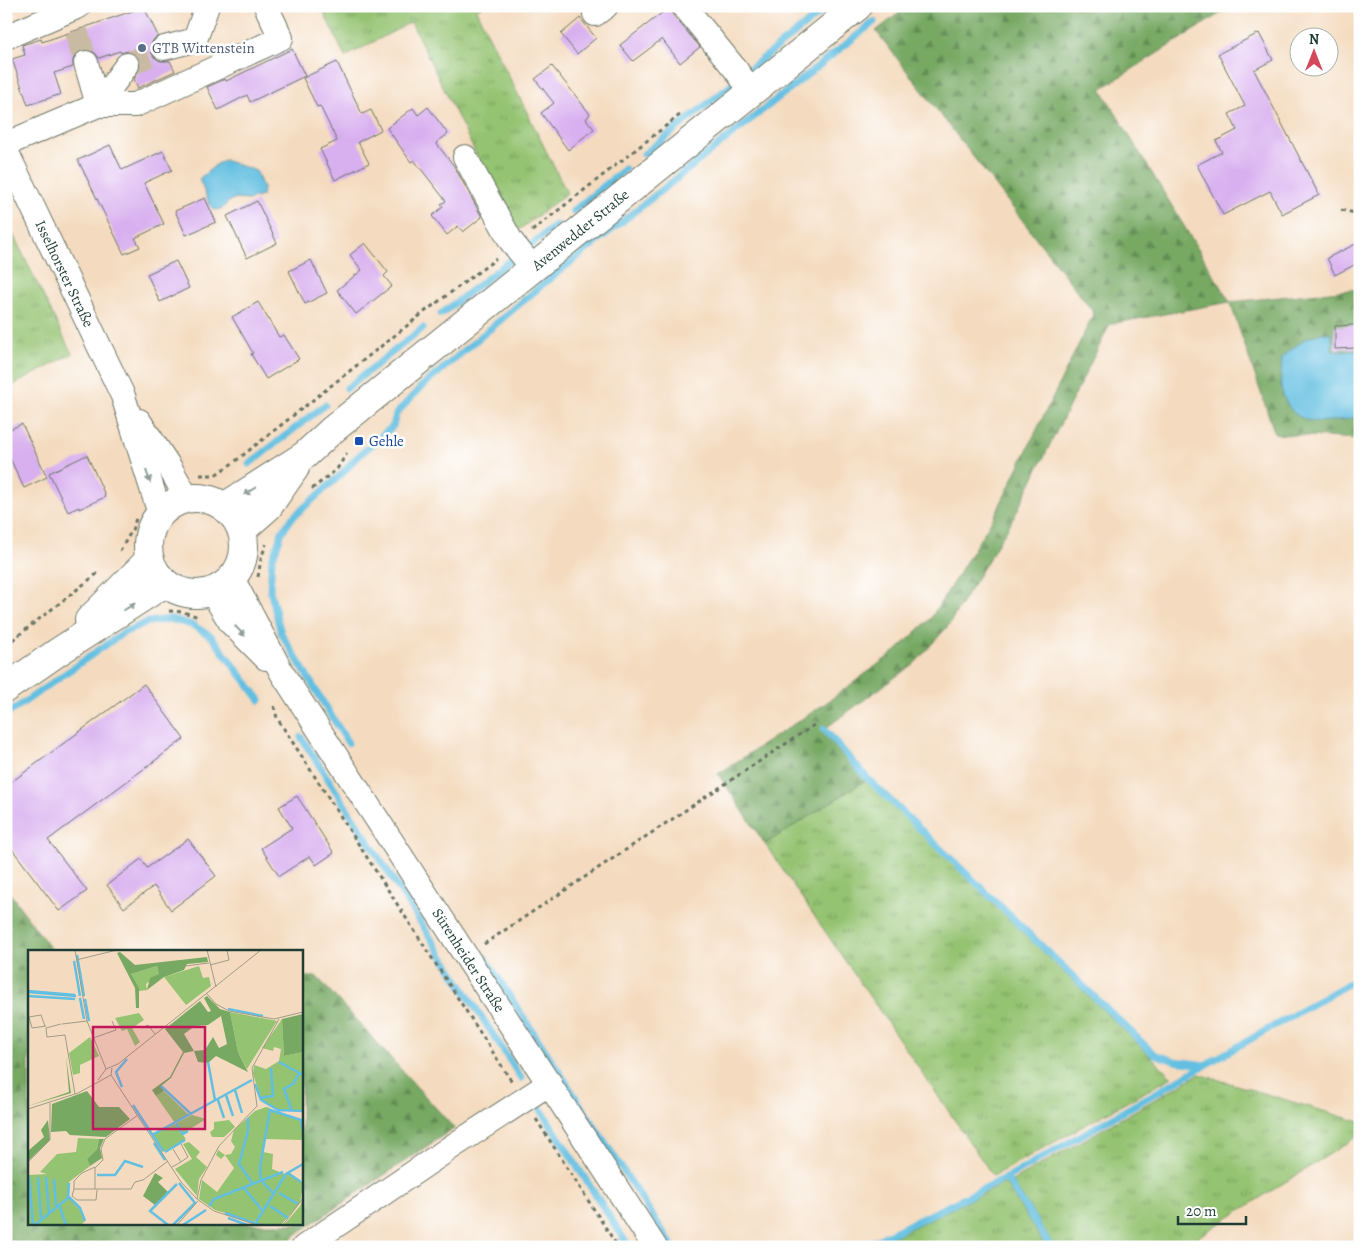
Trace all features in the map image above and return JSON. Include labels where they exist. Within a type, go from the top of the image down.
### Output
[{"type":"main road","name":"Avenwedder Straße","points":[[224,506],[305,455],[331,431],[666,159],[858,6]]},
{"type":"main road","name":"Avenwedder Straße","points":[[242,530],[268,506],[305,455]]},
{"type":"main road","points":[[191,486],[206,499],[224,506],[235,517],[242,530],[244,547],[241,564],[222,585],[196,594],[180,591],[165,583],[156,573],[149,560],[150,511],[172,504],[191,486]]},
{"type":"main road","points":[[58,652],[149,560]]},
{"type":"main road","points":[[6,688],[165,583]]},
{"type":"street","points":[[207,6],[195,40],[208,72]]},
{"type":"street","points":[[6,144],[98,105],[136,106],[281,38],[266,6]]},
{"type":"street","points":[[684,6],[752,92]]},
{"type":"street","points":[[6,37],[74,16]]},
{"type":"street","points":[[164,48],[195,40]]},
{"type":"street","points":[[86,63],[98,105]]},
{"type":"street","points":[[98,105],[127,65]]},
{"type":"street","name":"Isselhorster Straße","points":[[6,151],[122,396],[170,468],[191,486]]},
{"type":"street","points":[[465,157],[511,240],[533,268]]},
{"type":"street","name":"Isselhorster Straße","points":[[122,396],[150,511]]},
{"type":"street","name":"Sürenheider Straße","points":[[222,585],[231,623],[282,673],[655,1247]]},
{"type":"street","points":[[304,1247],[550,1083]]},
{"type":"path","points":[[1341,210],[1360,214]]},
{"type":"path","points":[[307,494],[337,469],[346,454],[353,448]]},
{"type":"path","points":[[191,486],[201,476],[215,475],[233,462]]},
{"type":"path","points":[[117,555],[122,550],[132,530],[150,511]]},
{"type":"path","points":[[259,585],[258,577],[261,559],[268,537]]},
{"type":"path","points":[[6,645],[99,572]]},
{"type":"path","points":[[162,610],[184,612],[204,618]]},
{"type":"path","points":[[274,704],[277,718],[618,1247]]},
{"type":"path","points":[[467,955],[817,723]]},
{"type":"green space","points":[[321,6],[482,6],[476,10],[567,193],[515,233],[411,22],[345,57]]},
{"type":"green space","points":[[908,6],[1232,6],[1101,89],[1230,302],[1110,324],[1013,519],[948,626],[916,662],[823,730],[866,780],[765,844],[718,774],[826,703],[896,651],[931,618],[995,515],[1094,313],[876,31]]},
{"type":"green space","points":[[6,220],[72,354],[6,389]]},
{"type":"green space","points":[[1360,289],[1360,439],[1275,434],[1230,302]]},
{"type":"green space","points":[[866,780],[1172,1077],[993,1176],[765,844]]},
{"type":"green space","points":[[6,888],[52,950],[28,950],[28,1226],[302,1226],[302,977],[317,977],[454,1128],[298,1233],[281,1247],[6,1247]]},
{"type":"green space","points":[[1199,1074],[1360,1122],[1360,1135],[1182,1247],[1055,1247],[1012,1181]]},
{"type":"green space","points":[[1005,1183],[1046,1247],[872,1247]]},
{"type":"water","points":[[224,160],[256,171],[263,188],[262,196],[248,200],[233,199],[222,209],[214,210],[199,179]]},
{"type":"water","points":[[1321,333],[1332,333],[1332,351],[1357,351],[1357,333],[1360,333],[1360,417],[1314,421],[1304,419],[1287,405],[1281,388],[1282,357],[1305,339]]},
{"type":"building","points":[[671,6],[673,15],[700,47],[680,63],[662,39],[633,61],[620,45]]},
{"type":"building","points":[[144,7],[158,36],[151,44],[151,52],[160,61],[170,61],[175,71],[138,88],[134,79],[141,66],[135,54],[128,51],[121,53],[120,51],[99,58],[90,50],[83,50],[76,54],[73,60],[73,67],[54,73],[61,94],[28,105],[12,59],[25,55],[22,45],[41,39],[42,42]]},
{"type":"building","points":[[580,18],[596,38],[577,54],[561,34]]},
{"type":"building","points":[[1259,33],[1273,60],[1254,70],[1319,195],[1282,214],[1270,191],[1223,215],[1197,165],[1222,152],[1216,141],[1237,130],[1229,114],[1245,106],[1218,54]]},
{"type":"building","points":[[292,49],[305,76],[250,102],[247,95],[218,110],[207,87],[225,79],[226,81]]},
{"type":"building","points":[[337,62],[362,114],[371,110],[381,130],[358,142],[369,163],[335,180],[320,149],[337,141],[320,106],[317,107],[303,78]]},
{"type":"building","points":[[552,66],[590,114],[586,119],[594,129],[568,150],[541,113],[554,103],[535,79]]},
{"type":"building","points":[[428,107],[448,134],[436,143],[454,166],[482,217],[463,232],[458,226],[447,235],[432,216],[443,207],[441,204],[446,201],[414,160],[411,162],[387,128],[413,108],[418,115]]},
{"type":"building","points":[[110,145],[122,170],[163,151],[172,170],[144,183],[164,224],[135,238],[140,247],[124,254],[78,160]]},
{"type":"building","points":[[205,198],[216,222],[186,235],[175,211]]},
{"type":"building","points":[[257,201],[277,243],[247,258],[227,216]]},
{"type":"building","points":[[1360,242],[1360,262],[1335,275],[1327,258]]},
{"type":"building","points":[[365,243],[388,272],[384,276],[392,286],[356,314],[337,290],[362,270],[350,255]]},
{"type":"building","points":[[311,260],[327,293],[305,304],[289,271]]},
{"type":"building","points":[[176,261],[189,288],[160,302],[147,274]]},
{"type":"building","points":[[258,302],[279,337],[284,335],[299,359],[266,379],[232,317]]},
{"type":"building","points":[[1355,325],[1356,348],[1335,349],[1335,326]]},
{"type":"building","points":[[22,424],[47,477],[24,488],[6,450],[6,431]]},
{"type":"building","points":[[87,455],[105,497],[68,512],[49,473]]},
{"type":"building","points":[[144,684],[184,739],[48,840],[87,891],[59,911],[6,841],[6,786]]},
{"type":"building","points":[[297,796],[334,853],[316,865],[310,856],[279,876],[261,848],[292,828],[279,807]]},
{"type":"building","points":[[188,839],[216,876],[171,910],[154,886],[124,908],[107,885],[141,859],[147,868]]},
{"type":"waterway","points":[[752,67],[829,6]]},
{"type":"waterway","points":[[348,743],[281,633],[270,590],[272,560],[282,532],[292,518],[393,426],[396,414],[420,388],[542,285],[874,22]]},
{"type":"waterway","points":[[644,154],[734,83]]},
{"type":"waterway","points":[[573,211],[625,169]]},
{"type":"waterway","points":[[532,244],[556,225]]},
{"type":"waterway","points":[[441,314],[512,259]]},
{"type":"waterway","points":[[347,388],[423,328]]},
{"type":"waterway","points":[[249,464],[325,405]]},
{"type":"waterway","points":[[6,715],[123,633],[148,622],[170,619],[192,625],[211,636],[260,700]]},
{"type":"waterway","points":[[824,729],[868,779],[1154,1054],[1175,1061],[1206,1065]]},
{"type":"waterway","points":[[301,737],[521,1078]]},
{"type":"waterway","points":[[485,958],[673,1247]]},
{"type":"waterway","points":[[863,1247],[1006,1178],[1360,977]]},
{"type":"waterway","points":[[540,1108],[629,1247]]},
{"type":"waterway","points":[[1006,1178],[1051,1247]]},
{"type":"tunnel","points":[[76,31],[86,63]]},
{"type":"tunnel","points":[[127,65],[164,48]]},
{"type":"place","name":"GTB Wittenstein","points":[[142,48]]},
{"type":"place","name":"Gehle","points":[[359,441]]}]
